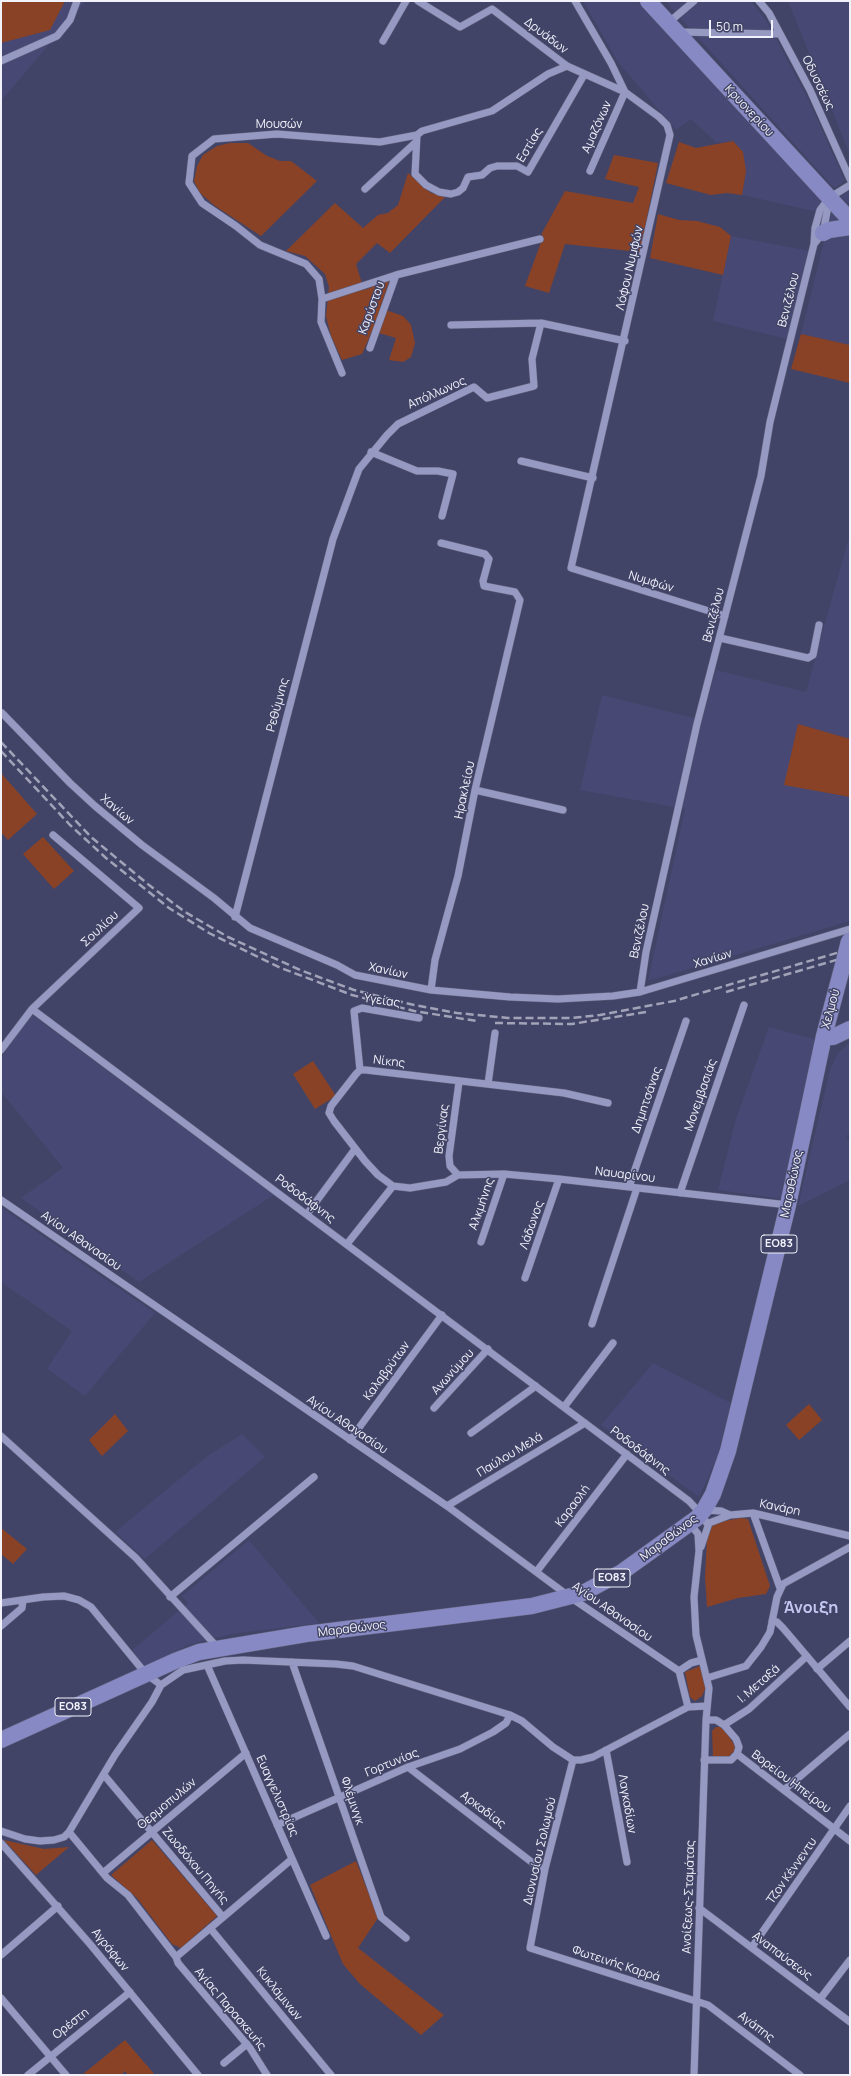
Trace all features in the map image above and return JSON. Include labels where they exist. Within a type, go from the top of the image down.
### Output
[{"type":"main road","name":"Κρυονερίου","points":[[648,1],[850,220]]},
{"type":"main road","points":[[819,238],[829,230],[850,226]]},
{"type":"main road","name":"Χελμού","points":[[824,1036],[850,935]]},
{"type":"main road","points":[[824,1036],[833,1037],[850,1029]]},
{"type":"main road","name":"Μαραθώνος","points":[[1,1740],[175,1661],[218,1648],[315,1633],[532,1606],[583,1593],[622,1572],[701,1518],[716,1487],[728,1451],[788,1205],[824,1036]]},
{"type":"street","points":[[1,61],[57,36],[70,20],[77,1]]},
{"type":"street","points":[[384,41],[406,1]]},
{"type":"street","name":"Δρυάδων","points":[[418,1],[460,27],[492,9],[567,66],[584,75],[625,92]]},
{"type":"street","name":"Λόφου Νυμφών","points":[[571,568],[625,341],[670,135],[667,125],[659,116],[625,92],[611,63],[575,1]]},
{"type":"street","points":[[673,28],[694,1]]},
{"type":"street","name":"Οδυσσέως","points":[[759,1],[769,13],[810,90],[850,179]]},
{"type":"street","points":[[673,28],[780,34]]},
{"type":"street","name":"Μουσών","points":[[342,373],[321,322],[322,299],[319,279],[306,264],[260,246],[236,226],[202,203],[189,183],[192,156],[214,138],[277,134],[380,142],[416,139],[422,131],[492,111],[548,74],[567,66]]},
{"type":"street","name":"Εστίας","points":[[416,139],[414,174],[426,185],[439,192],[451,194],[458,192],[463,188],[468,177],[482,175],[490,168],[503,165],[517,166],[528,172],[584,75]]},
{"type":"street","name":"Αμαζόνων","points":[[590,171],[625,92]]},
{"type":"street","points":[[365,189],[416,139]]},
{"type":"street","points":[[829,198],[850,184]]},
{"type":"street","name":"Βενιζέλου","points":[[819,238],[815,228],[820,210],[829,198]]},
{"type":"street","name":"Βενιζέλου","points":[[640,992],[651,929],[696,731],[760,476],[770,422],[819,238],[828,212],[829,198]]},
{"type":"street","points":[[322,299],[396,275],[540,239]]},
{"type":"street","name":"Καρύστου","points":[[370,348],[396,275]]},
{"type":"street","points":[[451,325],[541,323],[625,341]]},
{"type":"street","name":"Απόλλωνος","points":[[347,500],[359,468],[371,452],[398,424],[474,387],[487,398],[534,386],[532,359],[541,323]]},
{"type":"street","points":[[371,452],[417,470],[438,471],[453,474],[442,516]]},
{"type":"street","points":[[520,461],[593,478]]},
{"type":"street","name":"Ρεθύμνης","points":[[235,916],[333,539],[347,500]]},
{"type":"street","name":"Ηρακλείου","points":[[431,990],[435,960],[458,876],[475,790],[520,600],[515,592],[484,586],[483,581],[489,559],[485,554],[440,543]]},
{"type":"street","name":"Νυμφών","points":[[571,568],[725,616]]},
{"type":"street","points":[[720,638],[808,658],[813,656],[819,625]]},
{"type":"street","name":"Χανίων","points":[[2,713],[70,784],[95,806],[142,845],[214,898],[250,928],[337,965],[355,975],[431,990],[510,997],[558,999],[613,996],[640,992],[850,935]]},
{"type":"street","points":[[475,790],[563,810]]},
{"type":"street","name":"Σουλίου","points":[[1,1050],[32,1009],[139,908],[53,835]]},
{"type":"street","name":"Μονεμβασιάς","points":[[680,1193],[744,1005]]},
{"type":"street","name":"Υγείας","points":[[360,1070],[353,1015],[356,1009],[362,1008],[419,1018]]},
{"type":"street","name":"Ροδοδάφνης","points":[[32,1009],[689,1501],[701,1518],[698,1536],[699,1551]]},
{"type":"street","name":"Δημητσάνας","points":[[592,1324],[633,1187],[686,1021]]},
{"type":"street","points":[[488,1084],[494,1033]]},
{"type":"street","name":"Νίκης","points":[[393,1186],[378,1176],[355,1149],[330,1113],[331,1106],[360,1070],[564,1094],[608,1103]]},
{"type":"street","name":"Βεργίνας","points":[[458,1175],[450,1166],[448,1156],[459,1082]]},
{"type":"street","points":[[307,1214],[355,1149]]},
{"type":"street","name":"Ναυαρίνου","points":[[458,1175],[504,1174],[560,1179],[788,1205]]},
{"type":"street","name":"Αλκμήνης","points":[[481,1242],[504,1174]]},
{"type":"street","points":[[347,1244],[393,1186],[417,1187],[446,1182],[458,1175]]},
{"type":"street","name":"Λάδωνος","points":[[525,1278],[560,1179]]},
{"type":"street","name":"Αγίου Αθανασίου","points":[[1,1200],[447,1506],[537,1571],[570,1597],[679,1671]]},
{"type":"street","name":"Καλαβρύτων","points":[[350,1440],[442,1315]]},
{"type":"street","points":[[564,1407],[613,1343]]},
{"type":"street","name":"Ανωνύμου","points":[[434,1408],[488,1349]]},
{"type":"street","points":[[471,1433],[536,1386]]},
{"type":"street","name":"Παύλου Μελά","points":[[447,1506],[586,1423]]},
{"type":"street","points":[[1,1436],[136,1558],[218,1648]]},
{"type":"street","name":"Καραολή","points":[[537,1571],[627,1454]]},
{"type":"street","points":[[170,1596],[314,1477]]},
{"type":"street","name":"Κανάρη","points":[[701,1518],[721,1511],[730,1515],[753,1513],[850,1536]]},
{"type":"street","points":[[753,1513],[780,1588]]},
{"type":"street","points":[[699,1551],[701,1518],[712,1522],[730,1515]]},
{"type":"street","points":[[707,1678],[746,1666],[765,1642],[770,1632],[780,1588],[789,1579],[850,1547]]},
{"type":"street","name":"Ανοίξεως-Σταμάτας","points":[[694,2075],[704,1760],[709,1688],[696,1635],[694,1605],[699,1551]]},
{"type":"street","points":[[1,1603],[43,1597],[64,1596],[79,1600],[91,1607],[103,1619],[146,1674],[161,1685]]},
{"type":"street","points":[[1,1626],[22,1608],[23,1600]]},
{"type":"street","points":[[772,1621],[777,1622],[783,1628],[850,1707]]},
{"type":"street","points":[[818,1669],[850,1641]]},
{"type":"street","name":"Ι. Μεταξά","points":[[724,1725],[749,1709],[806,1656]]},
{"type":"street","points":[[1,1831],[25,1839],[40,1841],[54,1840],[64,1837],[69,1832],[127,1735],[152,1702],[161,1685],[183,1670],[225,1661],[243,1660],[353,1666],[510,1715],[522,1721],[553,1747],[573,1760],[593,1757],[688,1707],[707,1706]]},
{"type":"street","points":[[688,1707],[679,1671],[691,1663],[702,1660]]},
{"type":"street","name":"Φλέμινγκ","points":[[292,1662],[381,1917],[406,1938]]},
{"type":"street","name":"Ευαγγελιστρίας","points":[[207,1665],[326,1936]]},
{"type":"street","name":"Γορτυνίας","points":[[277,1825],[408,1767],[460,1749],[494,1732],[506,1723],[510,1715]]},
{"type":"street","points":[[704,1760],[727,1761],[737,1754],[738,1743],[724,1725],[716,1720],[706,1720]]},
{"type":"street","points":[[784,1790],[850,1734]]},
{"type":"street","name":"Λαγκαδίων","points":[[606,1750],[627,1862]]},
{"type":"street","name":"Θερμοπυλών","points":[[103,1873],[246,1753]]},
{"type":"street","name":"Βορείου Ηπείρου","points":[[737,1754],[850,1841]]},
{"type":"street","name":"Διονυσίου Σολωμού","points":[[530,1948],[545,1869],[573,1760]]},
{"type":"street","name":"Αρκαδίας","points":[[408,1767],[538,1867],[545,1869]]},
{"type":"street","name":"Ζωοδόχου Πηγής","points":[[104,1775],[223,1917]]},
{"type":"street","name":"Τζον Κέννεντυ","points":[[752,1947],[850,1806]]},
{"type":"street","name":"Αγίας Παρασκευής","points":[[69,1832],[103,1873],[128,1895],[176,1957],[178,1963],[246,2044],[267,2075]]},
{"type":"street","name":"Αγράφων","points":[[1,1842],[58,1906],[198,2075]]},
{"type":"street","points":[[176,1957],[292,1859]]},
{"type":"street","points":[[1,1955],[58,1906]]},
{"type":"street","name":"Αναπαύσεως","points":[[699,1908],[850,2022]]},
{"type":"street","name":"Κυκλάμινων","points":[[210,1928],[331,2075]]},
{"type":"street","name":"Φωτεινής Καρρά","points":[[530,1948],[696,2000]]},
{"type":"street","points":[[820,1999],[847,1969],[850,1960]]},
{"type":"street","name":"Ορέστη","points":[[28,2075],[50,2055],[130,1992]]},
{"type":"street","points":[[1,1998],[66,2075]]},
{"type":"street","name":"Αγάπης","points":[[696,2000],[708,2005],[800,2075]]},
{"type":"street","points":[[224,2062],[246,2044]]},
{"type":"shaded area","points":[[1,1],[86,1],[1,101]]},
{"type":"shaded area","points":[[1,1],[65,1],[50,30],[1,43]]},
{"type":"shaded area","points":[[583,1],[637,1],[822,200],[818,212],[742,195],[746,171],[733,141],[717,143],[691,119],[676,130],[618,62]]},
{"type":"shaded area","points":[[665,1],[751,1],[767,22],[808,99],[845,181],[834,188]]},
{"type":"shaded area","points":[[788,1],[850,1],[850,154],[844,140]]},
{"type":"shaded area","points":[[733,141],[743,152],[746,171],[742,195],[727,193],[711,195],[666,183],[679,142],[696,148]]},
{"type":"shaded area","points":[[230,143],[248,143],[267,156],[280,161],[291,161],[317,181],[261,236],[215,206],[200,193],[194,181],[197,166],[203,155],[217,146]]},
{"type":"shaded area","points":[[614,155],[658,163],[640,252],[565,244],[549,293],[525,286],[540,245],[542,233],[565,191],[633,203],[639,187],[605,179]]},
{"type":"shaded area","points":[[408,173],[431,193],[445,197],[390,253],[377,243],[356,264],[364,290],[389,281],[380,308],[403,316],[411,325],[415,343],[411,357],[403,362],[389,360],[396,338],[372,331],[362,354],[342,360],[331,336],[326,316],[329,287],[325,274],[305,256],[286,251],[335,203],[363,228],[378,215],[388,213],[398,205]]},
{"type":"shaded area","points":[[850,189],[850,206],[841,196]]},
{"type":"shaded area","points":[[832,209],[850,229],[850,345],[801,334]]},
{"type":"shaded area","points":[[658,214],[679,220],[697,221],[720,227],[731,236],[723,275],[650,258]]},
{"type":"shaded area","points":[[731,236],[810,251],[787,339],[713,321]]},
{"type":"shaded area","points":[[801,334],[850,345],[850,383],[791,369]]},
{"type":"shaded area","points":[[850,533],[850,739],[798,725],[785,784],[850,797],[850,921],[648,981],[685,809],[580,790],[602,695],[702,720],[716,670],[806,692]]},
{"type":"shaded area","points":[[798,724],[850,739],[850,797],[784,785]]},
{"type":"shaded area","points":[[1,773],[37,814],[8,840],[1,832]]},
{"type":"shaded area","points":[[43,837],[74,871],[54,889],[23,854]]},
{"type":"shaded area","points":[[31,1014],[274,1195],[139,1282],[21,1198],[63,1168],[1,1092],[1,1058]]},
{"type":"shaded area","points":[[769,1027],[821,1041],[782,1199],[718,1190],[736,1119]]},
{"type":"shaded area","points":[[850,1042],[850,1133],[846,1136],[850,1144],[850,1180],[798,1206],[830,1070],[837,1054]]},
{"type":"shaded area","points":[[313,1061],[336,1096],[315,1109],[293,1074]]},
{"type":"shaded area","points":[[2,1208],[155,1313],[85,1396],[47,1369],[72,1331],[1,1282]]},
{"type":"shaded area","points":[[653,1363],[731,1403],[717,1458],[699,1497],[601,1425]]},
{"type":"shaded area","points":[[809,1404],[822,1420],[799,1440],[786,1425]]},
{"type":"shaded area","points":[[115,1414],[128,1431],[102,1456],[89,1440]]},
{"type":"shaded area","points":[[242,1434],[265,1457],[145,1559],[115,1532],[206,1457]]},
{"type":"shaded area","points":[[741,1518],[748,1519],[770,1586],[766,1594],[738,1598],[707,1607],[705,1577],[707,1539],[712,1526],[719,1522]]},
{"type":"shaded area","points":[[1,1528],[27,1549],[13,1564],[1,1554]]},
{"type":"shaded area","points":[[249,1540],[319,1623],[231,1634],[188,1645],[144,1667],[132,1650],[188,1603],[182,1596]]},
{"type":"shaded area","points":[[700,1666],[707,1684],[702,1696],[695,1701],[690,1697],[685,1672]]},
{"type":"shaded area","points":[[716,1727],[720,1727],[726,1732],[735,1746],[734,1751],[726,1759],[713,1757],[712,1731]]},
{"type":"shaded area","points":[[4,1840],[44,1849],[69,1847],[36,1875]]},
{"type":"shaded area","points":[[152,1840],[217,1916],[181,1948],[172,1944],[137,1898],[111,1875]]},
{"type":"shaded area","points":[[356,1861],[378,1918],[358,1948],[444,2015],[421,2035],[360,1984],[343,1964],[310,1885]]},
{"type":"shaded area","points":[[125,2040],[155,2075],[128,2075],[125,2071],[121,2075],[82,2075]]},
{"type":"railway","points":[[1,742],[91,837],[149,885],[185,912],[228,937],[300,970],[354,990],[414,1005],[457,1013],[508,1018],[572,1018],[600,1015],[674,1001],[850,949]]},
{"type":"railway","points":[[1,751],[70,825],[106,858],[169,908],[209,933],[281,968],[352,995],[414,1011],[477,1021]]},
{"type":"railway","points":[[726,992],[850,956]]},
{"type":"railway","points":[[495,1023],[572,1024],[646,1012]]},
{"type":"district","name":"Άνοιξη","points":[[811,1609]]}]
